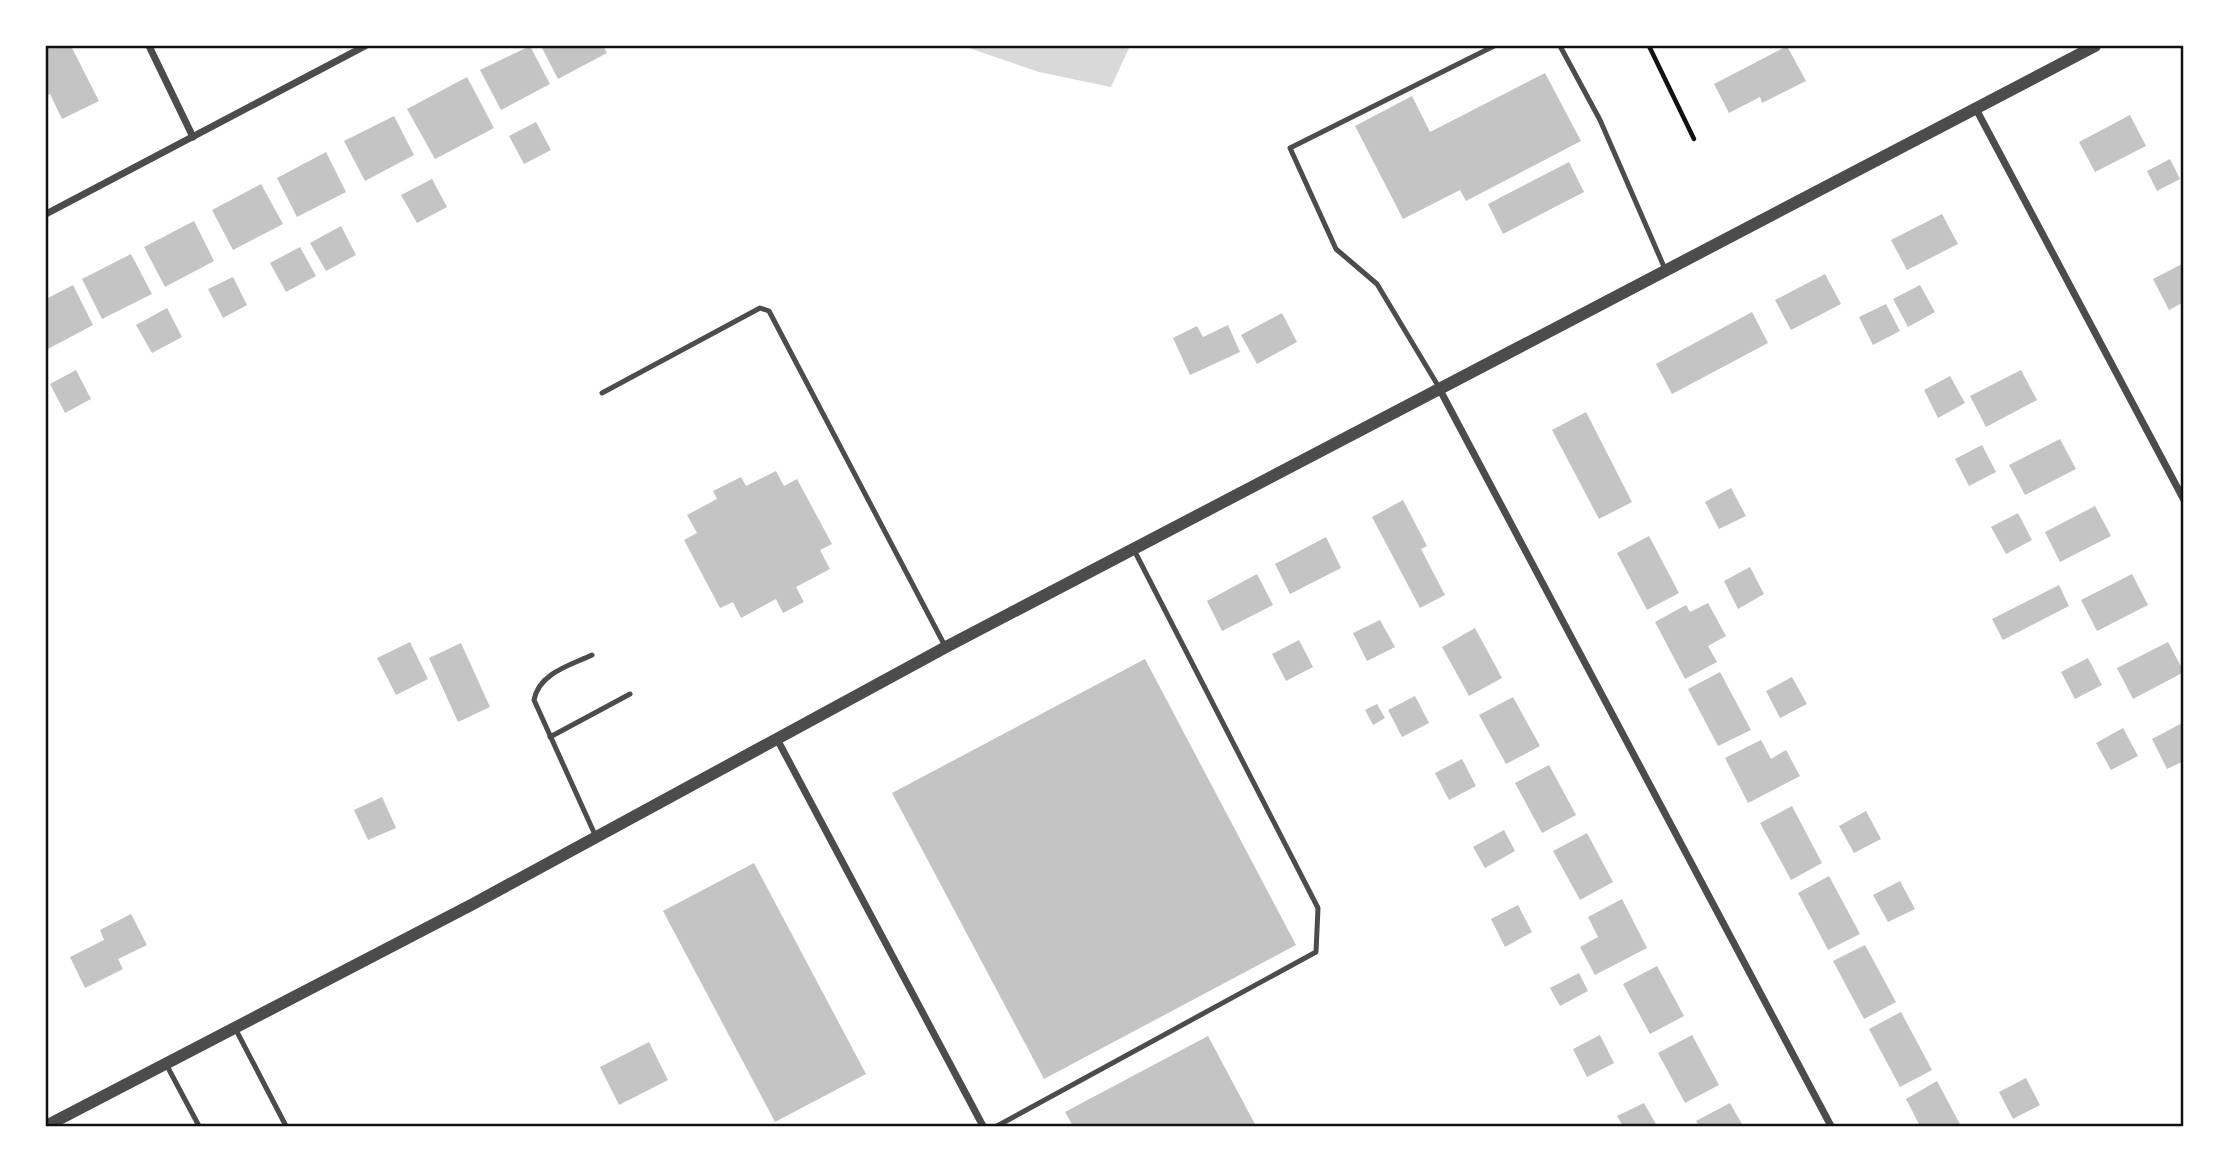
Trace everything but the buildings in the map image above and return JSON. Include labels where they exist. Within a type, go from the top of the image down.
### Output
[{"type":"street","points":[[149,46],[192,137]]},
{"type":"street","points":[[46,214],[365,46]]},
{"type":"street","points":[[46,1126],[596,837],[946,647],[2090,47]]},
{"type":"street","points":[[1976,108],[2183,500]]},
{"type":"street","points":[[1440,390],[1832,1126]]},
{"type":"street","points":[[777,739],[983,1126]]},
{"type":"lane","points":[[1440,390],[1377,284],[1336,249],[1290,148],[1494,46]]},
{"type":"lane","points":[[1560,46],[1600,120],[1665,269]]},
{"type":"lane","points":[[602,394],[760,308],[769,311],[946,647]]},
{"type":"lane","points":[[997,1126],[1316,952],[1318,908],[1134,550]]},
{"type":"lane","points":[[592,654],[558,671],[536,690],[534,700],[596,837]]},
{"type":"lane","points":[[550,737],[630,694]]},
{"type":"lane","points":[[235,1028],[286,1126]]},
{"type":"lane","points":[[166,1064],[199,1126]]},
{"type":"path","points":[[1649,46],[1694,139]]},
{"type":"shaded area","points":[[963,46],[1130,46],[1111,87],[1039,72]]}]
